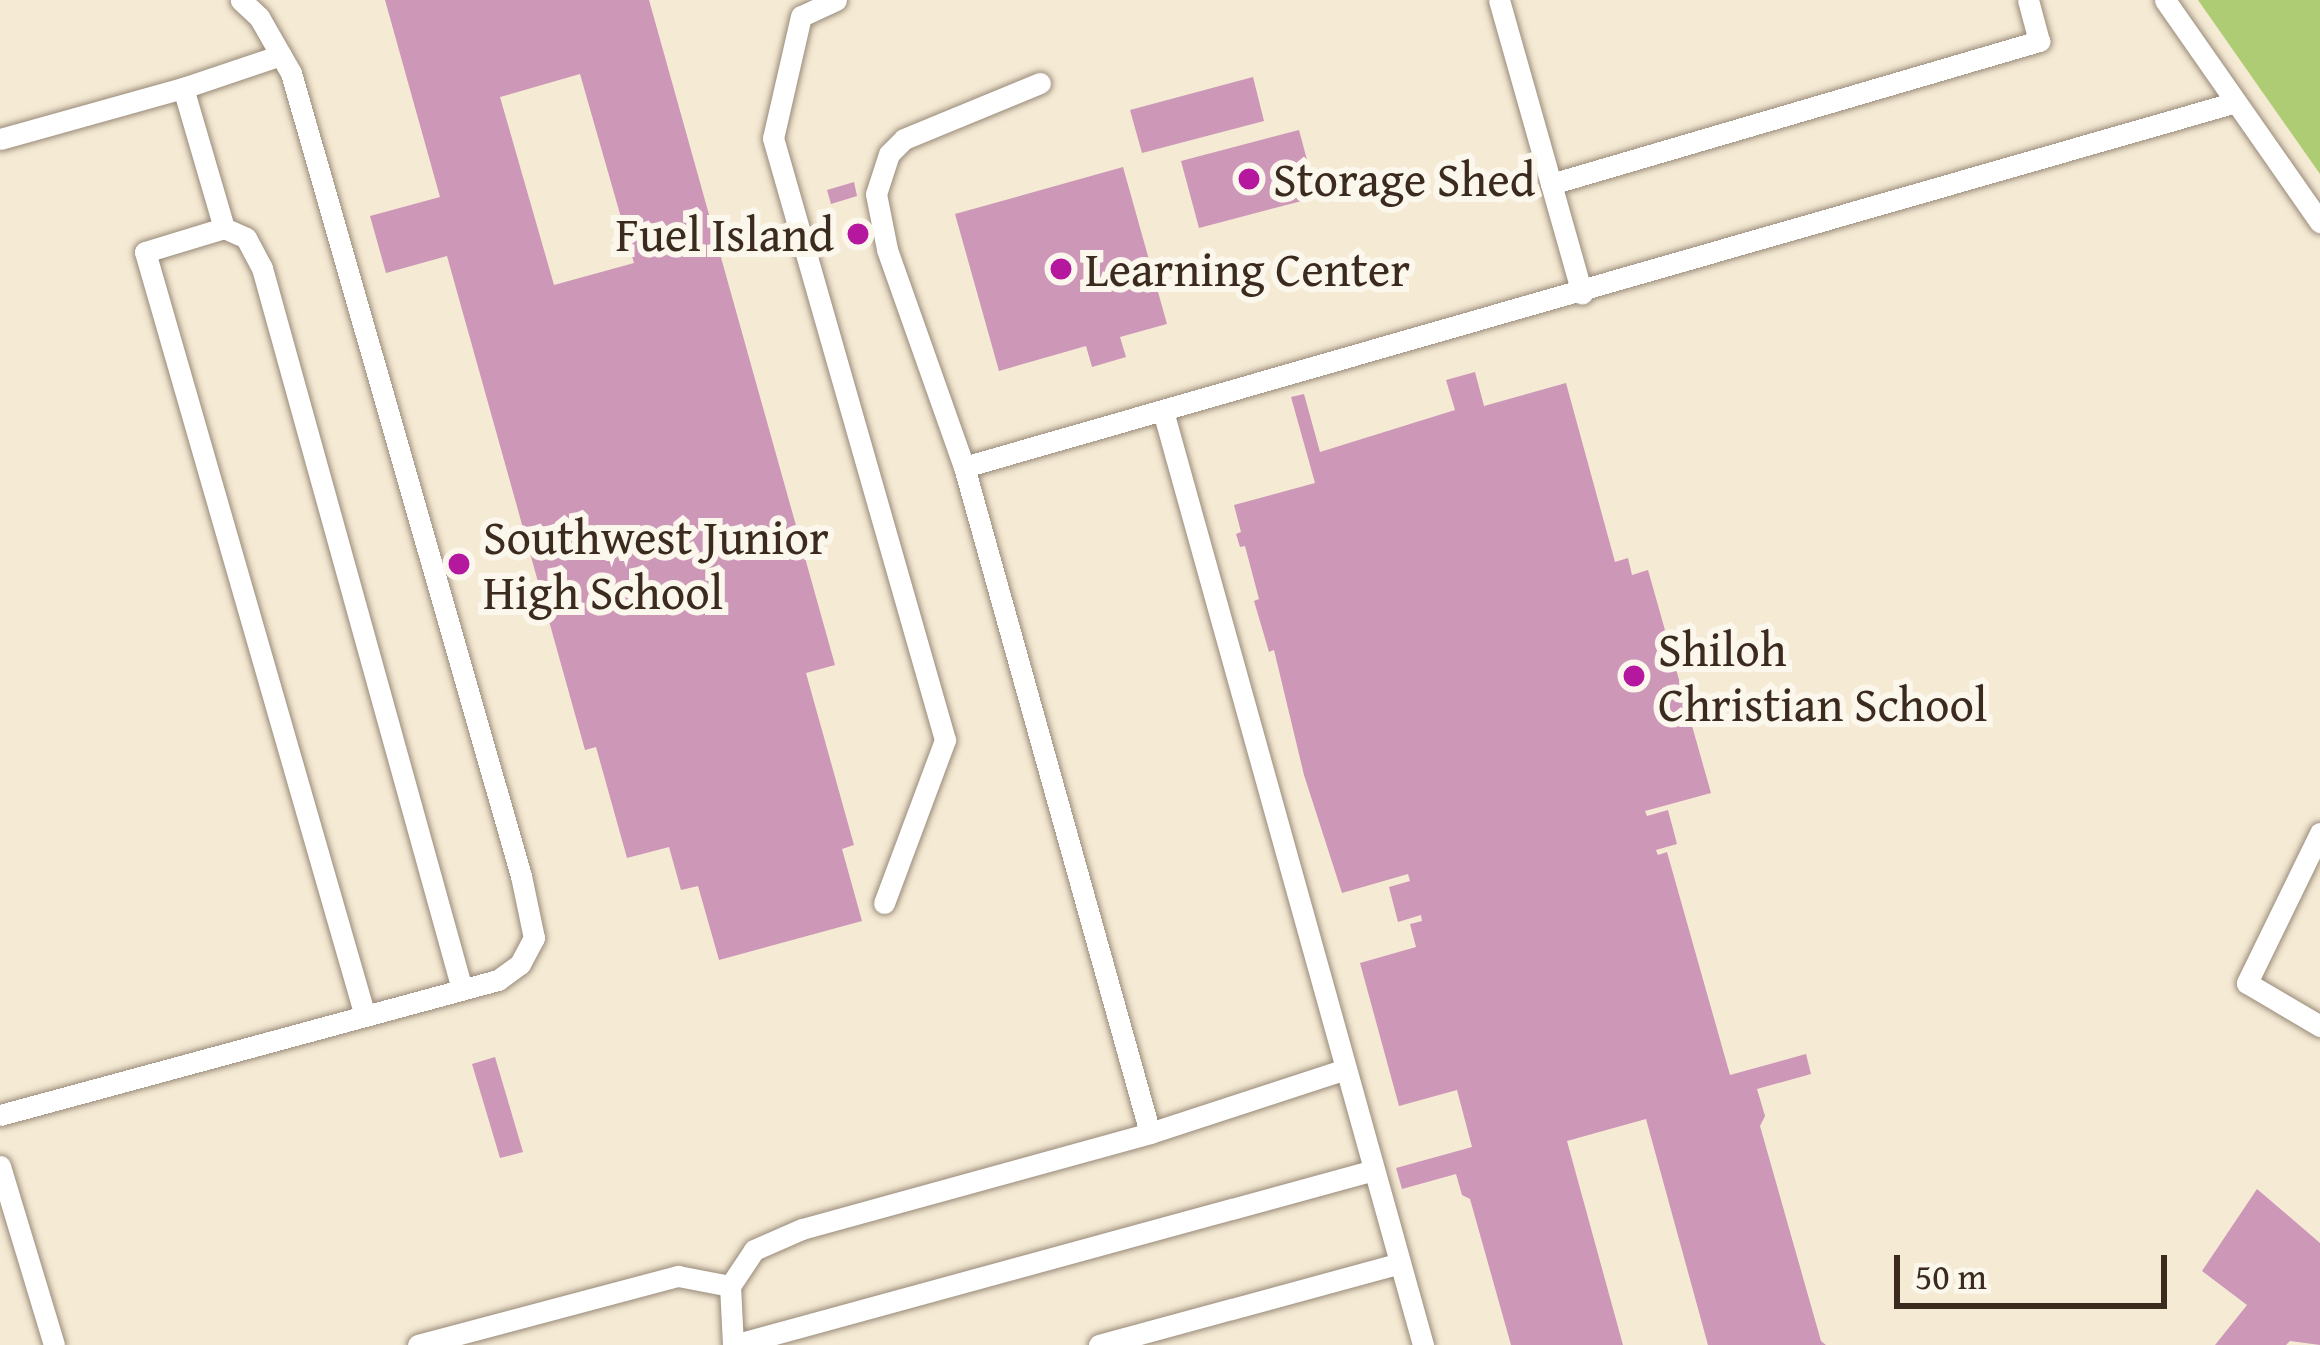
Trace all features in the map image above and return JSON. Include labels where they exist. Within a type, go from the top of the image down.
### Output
[{"type":"lane","points":[[0,1115],[498,980],[520,964],[534,938],[489,761],[291,73],[259,16],[242,0]]},
{"type":"lane","points":[[836,0],[801,16],[773,138],[945,740],[884,903]]},
{"type":"lane","points":[[1499,0],[1582,293]]},
{"type":"lane","points":[[1550,184],[1741,124],[2039,41],[2028,0]]},
{"type":"lane","points":[[2164,0],[2320,222]]},
{"type":"lane","points":[[0,139],[281,55]]},
{"type":"lane","points":[[1040,83],[904,139],[889,154],[876,194],[887,249],[964,467],[1150,1133]]},
{"type":"lane","points":[[183,88],[224,228]]},
{"type":"lane","points":[[964,467],[2236,102]]},
{"type":"lane","points":[[365,1016],[145,252],[224,228],[246,238],[262,268],[462,988]]},
{"type":"lane","points":[[1163,411],[1423,1345]]},
{"type":"lane","points":[[2320,833],[2247,983],[2320,1026]]},
{"type":"lane","points":[[1346,1069],[1150,1133],[802,1228],[754,1250],[730,1286],[734,1345],[1374,1169]]},
{"type":"lane","points":[[0,1166],[54,1345]]},
{"type":"lane","points":[[1099,1345],[1400,1263]]},
{"type":"lane","points":[[418,1345],[678,1276],[730,1286]]},
{"type":"green space","points":[[2198,0],[2320,0],[2320,174],[2261,90]]},
{"type":"building","points":[[385,0],[649,0],[835,665],[806,673],[854,845],[842,849],[862,921],[719,960],[698,886],[681,890],[669,847],[627,858],[596,747],[585,750],[447,256],[386,273],[370,216],[440,197]],"holes":[[[580,74],[634,263],[554,285],[500,97]]]},
{"type":"building","points":[[1253,77],[1264,121],[1142,153],[1130,110]]},
{"type":"building","name":"Storage Shed","points":[[1299,130],[1317,197],[1199,228],[1181,161]]},
{"type":"building","name":"Learning Center","points":[[1123,167],[1167,324],[1120,337],[1126,357],[1092,367],[1086,346],[999,371],[955,214]]},
{"type":"building","points":[[854,182],[857,196],[831,204],[827,190]]},
{"type":"building","points":[[1475,372],[1484,406],[1566,383],[1615,562],[1628,558],[1632,575],[1648,570],[1711,793],[1645,811],[1647,816],[1668,810],[1677,844],[1656,850],[1658,855],[1667,852],[1730,1075],[1806,1054],[1811,1074],[1757,1089],[1765,1116],[1760,1126],[1821,1341],[1826,1345],[1708,1345],[1646,1119],[1567,1141],[1623,1345],[1511,1345],[1470,1199],[1462,1195],[1456,1174],[1402,1189],[1396,1168],[1472,1147],[1457,1090],[1399,1106],[1360,963],[1416,947],[1410,924],[1422,921],[1421,915],[1398,922],[1389,887],[1410,881],[1408,874],[1342,893],[1304,775],[1274,650],[1269,652],[1254,601],[1259,599],[1245,546],[1240,547],[1236,534],[1241,532],[1234,505],[1315,483],[1291,397],[1304,394],[1320,452],[1455,410],[1446,380]]},
{"type":"building","points":[[495,1057],[523,1152],[500,1158],[472,1064]]},
{"type":"building","points":[[2257,1189],[2320,1243],[2320,1345],[2290,1341],[2286,1345],[2215,1345],[2247,1305],[2202,1271]]},
{"type":"place","name":"Storage Shed","points":[[1249,179]]},
{"type":"place","name":"Fuel Island","points":[[858,234]]},
{"type":"place","name":"Learning Center","points":[[1061,269]]},
{"type":"place","name":"Southwest Junior High School","points":[[459,564]]},
{"type":"place","name":"Shiloh Christian School","points":[[1634,676]]}]
